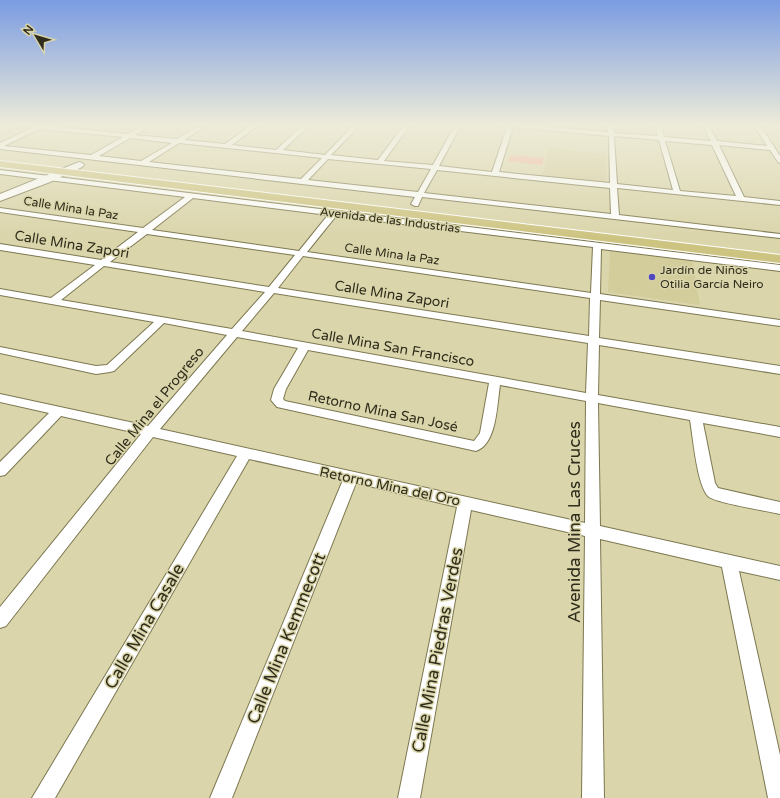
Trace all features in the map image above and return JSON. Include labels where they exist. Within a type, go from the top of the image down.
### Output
[{"type":"main road","name":"Avenida de las Industrias","points":[[55,162],[418,200],[780,247]]},
{"type":"main road","name":"Avenida de las Industrias","points":[[0,164],[780,258]]},
{"type":"main road","points":[[0,198],[52,178],[79,165]]},
{"type":"street","points":[[79,165],[84,162]]},
{"type":"street","name":"Avenida de las Industrias","points":[[135,162],[302,182],[418,200],[615,217],[780,236]]},
{"type":"street","points":[[302,182],[323,162]]},
{"type":"street","points":[[382,162],[780,203]]},
{"type":"street","points":[[418,200],[438,162]]},
{"type":"street","points":[[495,174],[498,162]]},
{"type":"street","points":[[613,162],[615,217]]},
{"type":"street","points":[[669,162],[676,193]]},
{"type":"street","points":[[723,162],[741,199]]},
{"type":"street","name":"Avenida de las Industrias","points":[[0,172],[597,247],[780,268]]},
{"type":"street","points":[[53,301],[191,196]]},
{"type":"street","name":"Calle Mina la Paz","points":[[0,210],[142,232],[780,323]]},
{"type":"street","name":"Calle Mina el Progreso","points":[[0,620],[151,431],[272,289],[334,213]]},
{"type":"street","name":"Calle Mina Zapori","points":[[0,247],[780,370]]},
{"type":"street","name":"Avenida Mina Las Cruces","points":[[593,798],[592,398],[597,247]]},
{"type":"street","name":"Calle Mina San Francisco","points":[[0,292],[780,432]]},
{"type":"street","points":[[0,350],[96,370],[105,370],[110,368],[162,320]]},
{"type":"street","name":"Retorno Mina San José","points":[[306,346],[280,389],[277,400],[281,404],[476,446],[481,442],[486,434],[495,381]]},
{"type":"street","name":"Retorno Mina del Oro","points":[[0,398],[58,412],[151,431],[351,478],[780,573]]},
{"type":"street","points":[[0,471],[58,412]]},
{"type":"street","points":[[696,417],[708,484],[713,492],[718,495],[780,508]]},
{"type":"street","name":"Calle Mina Casale","points":[[43,798],[245,454]]},
{"type":"street","name":"Calle Mina Kemmecott","points":[[222,798],[351,478]]},
{"type":"street","name":"Calle Mina Piedras Verdes","points":[[408,798],[465,503]]},
{"type":"street","points":[[729,562],[779,798]]},
{"type":"shaded area","points":[[519,162],[543,162],[542,165]]},
{"type":"shaded area","points":[[545,162],[606,162],[606,183],[542,176]]},
{"type":"shaded area","name":"Jardín de Niños Otilia García Neiro","points":[[610,251],[692,261],[700,305],[608,292]]},
{"type":"place","name":"Jardín de Niños Otilia García Neiro","points":[[652,277]]}]
